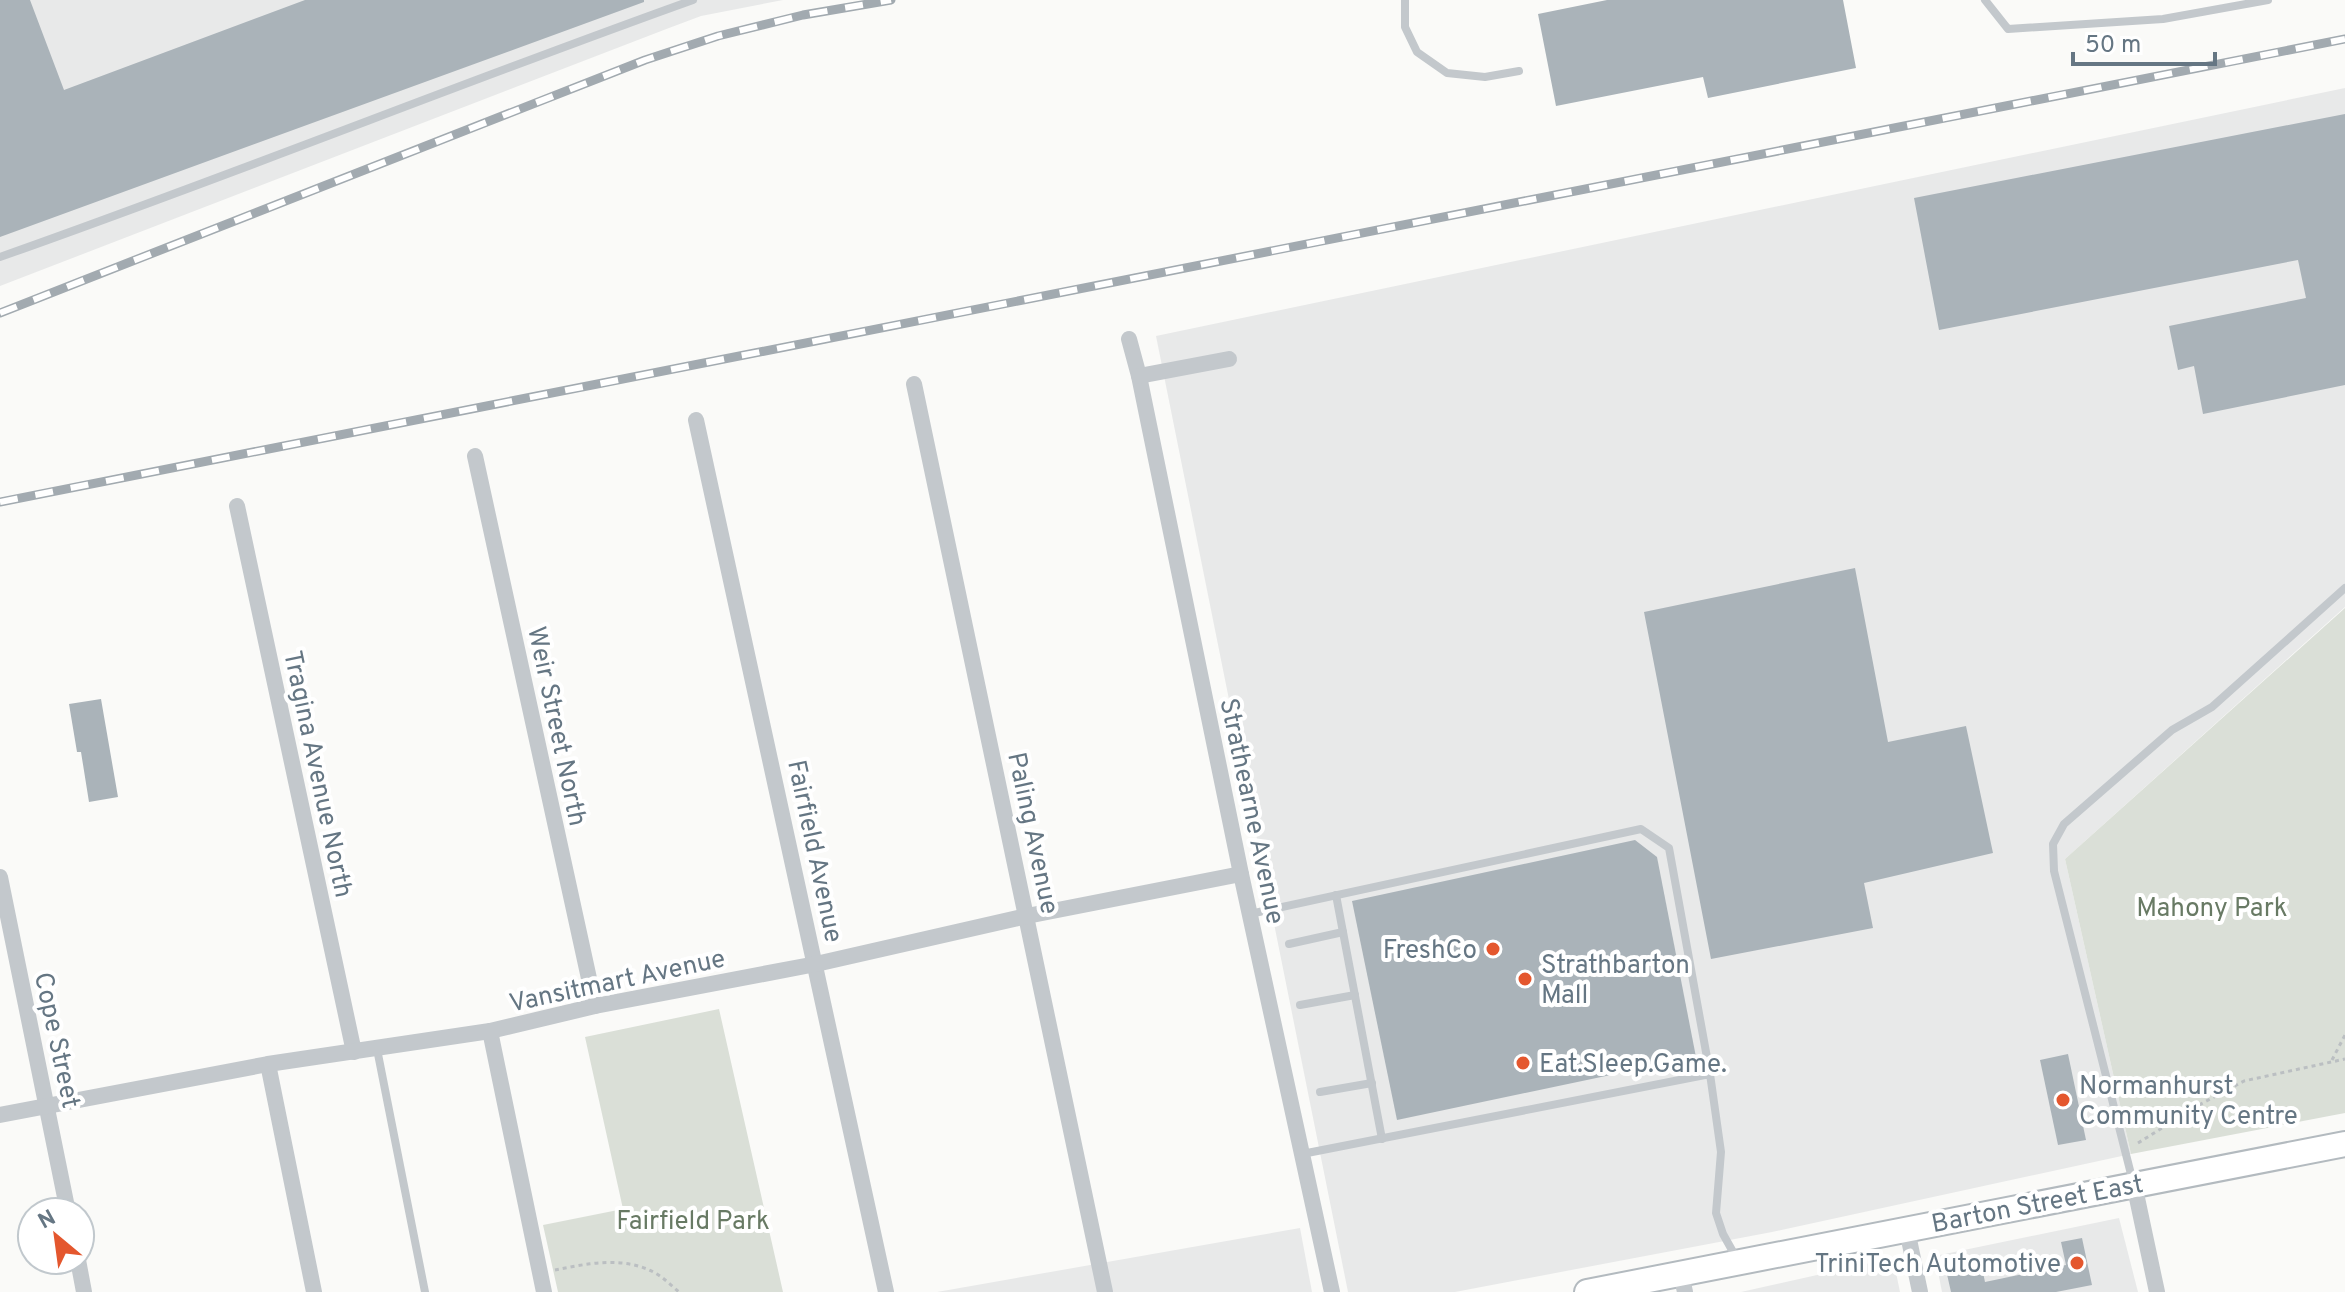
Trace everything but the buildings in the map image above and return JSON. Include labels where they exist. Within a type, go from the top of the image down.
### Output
[{"type":"main road","name":"Barton Street East","points":[[1587,1292],[1683,1283],[1739,1263],[2345,1144]]},
{"type":"street","name":"Strathearne Avenue","points":[[1129,339],[1332,1292]]},
{"type":"street","points":[[1139,376],[1229,359]]},
{"type":"street","name":"Paling Avenue","points":[[914,384],[1105,1292]]},
{"type":"street","name":"Fairfield Avenue","points":[[696,420],[886,1292]]},
{"type":"street","name":"Weir Street North","points":[[475,456],[595,1006]]},
{"type":"street","name":"Tragina Avenue North","points":[[237,506],[354,1052]]},
{"type":"street","name":"Vansitmart Avenue","points":[[0,1115],[268,1064],[490,1031],[595,1006],[816,964],[1027,916],[1241,874]]},
{"type":"street","name":"Cope Street","points":[[0,877],[65,1196]]},
{"type":"street","points":[[490,1031],[544,1292]]},
{"type":"street","points":[[268,1064],[314,1292]]},
{"type":"street","points":[[2134,1184],[2157,1292]]},
{"type":"street","points":[[1907,1230],[1920,1292]]},
{"type":"lane","points":[[0,257],[160,201],[596,34],[693,0]]},
{"type":"lane","points":[[1405,0],[1405,27],[1417,52],[1447,73],[1485,77],[1519,71]]},
{"type":"lane","points":[[1985,0],[2008,29],[2163,19],[2268,0]]},
{"type":"lane","points":[[2134,1184],[2054,871],[2053,844],[2064,824],[2172,730],[2212,707],[2345,588]]},
{"type":"lane","points":[[1250,914],[1641,829],[1669,848],[1721,1152],[1716,1213],[1723,1234],[1739,1263]]},
{"type":"lane","points":[[1336,895],[1382,1139]]},
{"type":"lane","points":[[1289,944],[1343,932]]},
{"type":"lane","points":[[1300,1005],[1355,995]]},
{"type":"lane","points":[[377,1049],[425,1292]]},
{"type":"lane","points":[[1301,1155],[1710,1074]]},
{"type":"lane","points":[[1320,1092],[1372,1083]]},
{"type":"path","points":[[2332,1060],[2345,1035]]},
{"type":"path","points":[[2132,1147],[2244,1081],[2345,1059]]},
{"type":"path","points":[[540,1273],[610,1262],[635,1266],[658,1275],[679,1292]]},
{"type":"shaded area","points":[[0,0],[783,0],[701,16],[0,286]]},
{"type":"shaded area","points":[[2345,88],[2345,607],[2065,859],[2131,1154],[1772,1232],[1455,1292],[1348,1292],[1156,336]]},
{"type":"shaded area","points":[[2119,1218],[2138,1292],[1942,1292],[1935,1256]]},
{"type":"shaded area","points":[[1300,1228],[1312,1292],[937,1292]]},
{"type":"shaded area","points":[[1893,1258],[1900,1292],[1741,1292]]},
{"type":"green space","name":"Mahony Park","points":[[2345,608],[2345,1113],[2131,1154],[2065,859]]},
{"type":"green space","name":"Fairfield Park","points":[[719,1009],[783,1292],[558,1292],[543,1225],[623,1209],[585,1037]]},
{"type":"railway","points":[[0,313],[645,60],[718,36],[803,15],[891,0]]},
{"type":"railway","points":[[0,502],[2345,39]]},
{"type":"place","name":"FreshCo","points":[[1493,949]]},
{"type":"place","name":"Strathbarton Mall","points":[[1525,979]]},
{"type":"place","name":"Eat.Sleep.Game.","points":[[1523,1063]]},
{"type":"place","name":"Normanhurst Community Centre","points":[[2063,1100]]},
{"type":"place","name":"TriniTech Automotive","points":[[2077,1263]]}]
